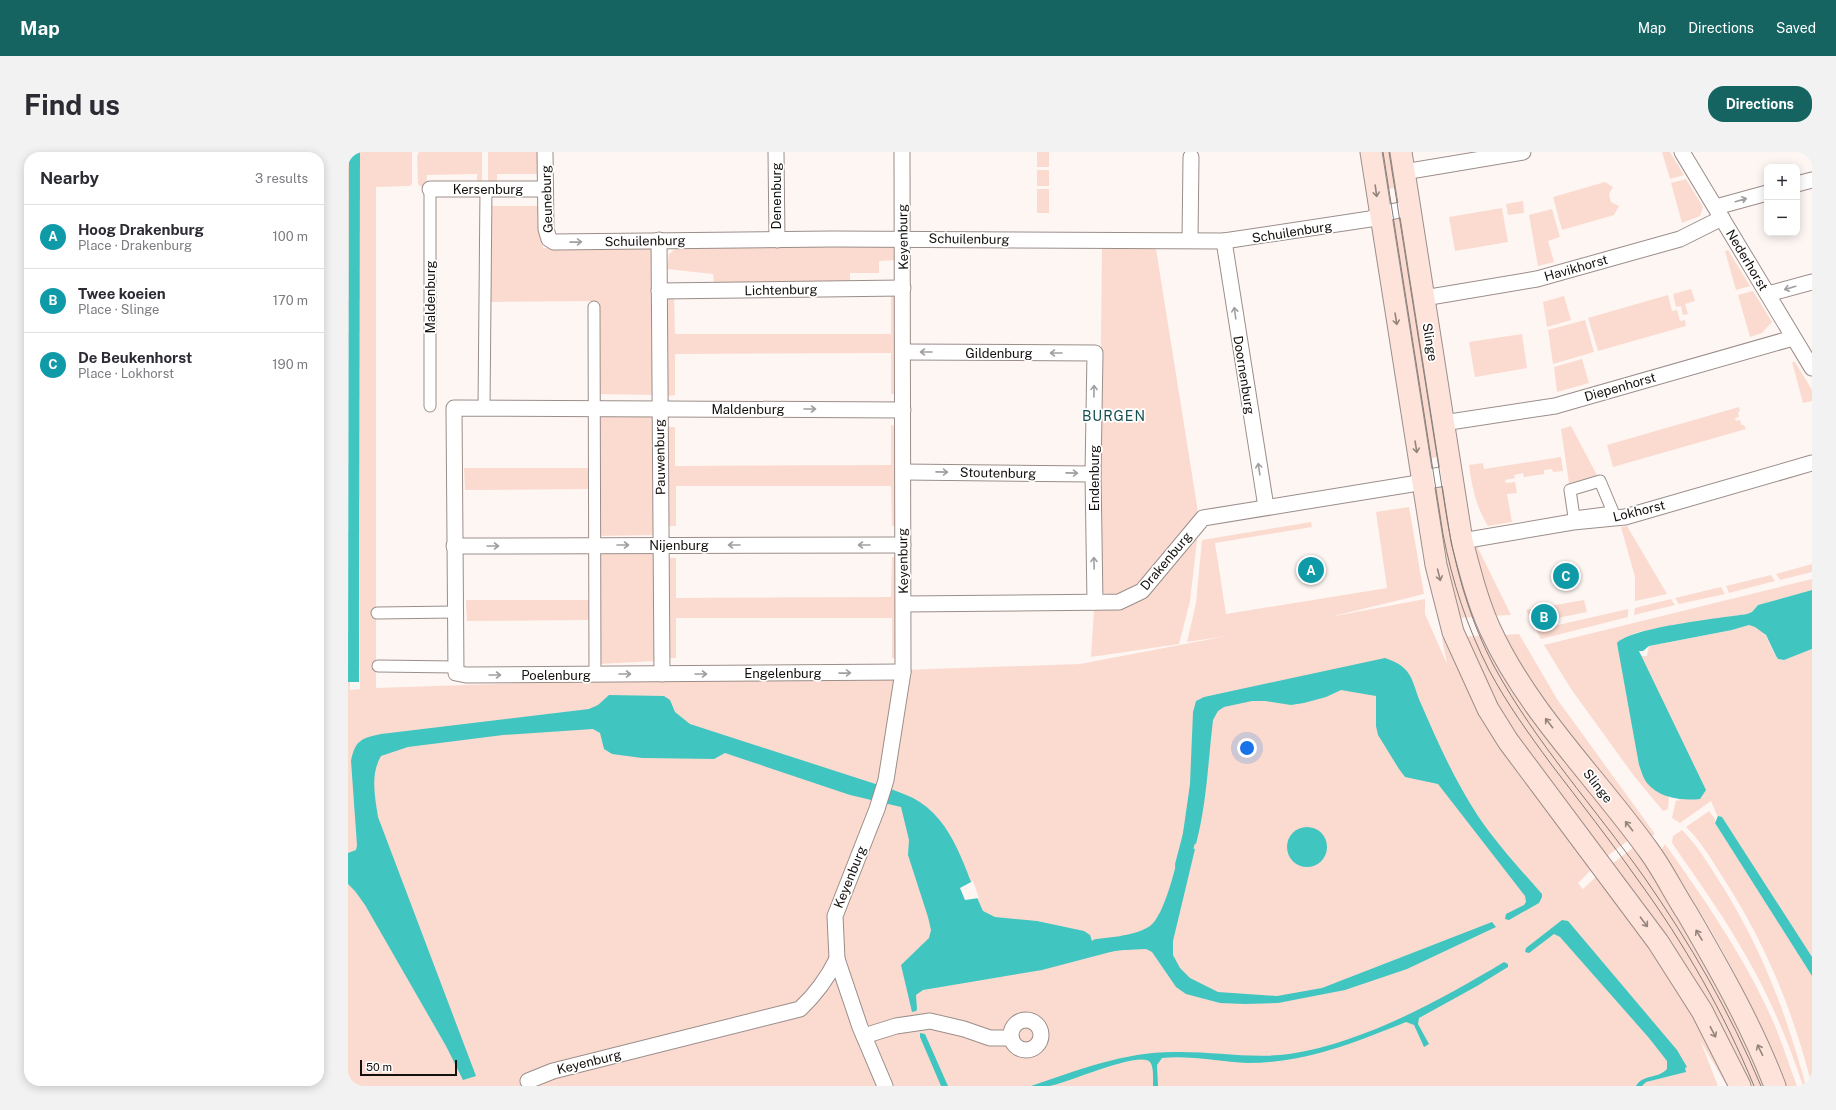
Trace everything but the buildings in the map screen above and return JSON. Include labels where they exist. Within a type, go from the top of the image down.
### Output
[{"type":"main road","points":[[1371,152],[1436,566],[1453,632],[1488,709],[1508,741],[1658,942],[1702,1011],[1740,1086]]},
{"type":"main road","name":"Slinge","points":[[1401,152],[1462,541],[1474,590],[1490,630],[1514,674],[1541,713],[1650,851],[1706,946],[1762,1052],[1774,1086]]},
{"type":"street","name":"Geuneburg","points":[[545,152],[546,229],[549,239],[554,242]]},
{"type":"street","name":"Denenburg","points":[[776,152],[777,240]]},
{"type":"street","name":"Keyenburg","points":[[885,1086],[864,1036],[837,960],[835,916],[877,809],[886,780],[903,672],[902,152]]},
{"type":"street","points":[[1404,172],[1523,152]]},
{"type":"street","name":"Nederhorst","points":[[1682,152],[1812,368]]},
{"type":"street","points":[[1190,240],[1191,157]]},
{"type":"street","points":[[1800,183],[1812,180]]},
{"type":"street","points":[[484,408],[486,188]]},
{"type":"street","name":"Kersenburg","points":[[430,189],[545,189]]},
{"type":"street","name":"Maldenburg","points":[[430,189],[430,406]]},
{"type":"street","name":"Havikhorst","points":[[1424,298],[1538,279],[1680,239],[1719,213],[1764,194]]},
{"type":"street","points":[[1380,214],[1410,208]]},
{"type":"street","name":"Schuilenburg","points":[[554,242],[902,239],[1224,241],[1370,219],[1380,214]]},
{"type":"street","name":"Pauwenburg","points":[[658,240],[662,674]]},
{"type":"street","name":"Doornenburg","points":[[1224,241],[1266,508]]},
{"type":"street","points":[[1768,294],[1812,282]]},
{"type":"street","name":"Lichtenburg","points":[[659,291],[903,288]]},
{"type":"street","points":[[594,307],[595,674]]},
{"type":"street","name":"Diepenhorst","points":[[1443,423],[1555,406],[1793,338]]},
{"type":"street","name":"Gildenburg","points":[[903,352],[1095,353]]},
{"type":"street","name":"Endenburg","points":[[1095,353],[1093,474],[1095,602]]},
{"type":"street","name":"Maldenburg","points":[[454,546],[454,408],[903,410]]},
{"type":"street","name":"Lokhorst","points":[[1462,541],[1573,522],[1625,517],[1812,463]]},
{"type":"street","name":"Stoutenburg","points":[[903,472],[1093,474]]},
{"type":"street","points":[[1422,480],[1452,475]]},
{"type":"street","name":"Drakenburg","points":[[904,604],[1118,602],[1142,592],[1203,518],[1412,484],[1422,480]]},
{"type":"street","name":"Nijenburg","points":[[454,546],[903,545]]},
{"type":"street","points":[[454,546],[455,670]]},
{"type":"street","points":[[377,613],[455,612]]},
{"type":"street","name":"Poelenburg","points":[[378,666],[455,670],[466,675],[662,674]]},
{"type":"street","name":"Engelenburg","points":[[662,674],[903,672]]},
{"type":"street","name":"Keyenburg","points":[[528,1081],[553,1071],[800,1009],[827,979],[837,960]]},
{"type":"street","points":[[864,1036],[896,1026],[930,1021],[964,1029],[990,1038],[1011,1038]]},
{"type":"shaded area","points":[[348,152],[349,152],[348,396]]},
{"type":"shaded area","points":[[360,152],[412,152],[412,184],[410,186],[376,187],[376,688],[1080,664],[1227,636],[1187,642],[1196,603],[1202,540],[1311,522],[1312,527],[1215,543],[1226,614],[1387,588],[1376,512],[1409,507],[1424,594],[1330,617],[1425,599],[1425,614],[1447,664],[1442,639],[1444,636],[1593,868],[1578,883],[1583,889],[1601,872],[1691,1010],[1729,1086],[1727,1086],[1700,1040],[1718,1086],[348,1086],[348,682],[350,682],[350,690],[360,689]]},
{"type":"shaded area","points":[[419,152],[482,152],[482,184],[477,184],[477,174],[427,175],[426,186],[420,186],[418,184],[417,156]]},
{"type":"shaded area","points":[[488,152],[542,152],[542,174],[497,174],[497,184],[488,184]]},
{"type":"shaded area","points":[[1037,152],[1049,152],[1049,167],[1037,167]]},
{"type":"shaded area","points":[[1374,152],[1398,152],[1403,187],[1380,190]]},
{"type":"shaded area","points":[[1662,152],[1670,152],[1684,175],[1670,179]]},
{"type":"shaded area","points":[[1037,170],[1049,170],[1049,186],[1037,186]]},
{"type":"shaded area","points":[[1686,179],[1703,207],[1700,216],[1682,223],[1671,183]]},
{"type":"shaded area","points":[[1605,182],[1613,187],[1609,194],[1611,202],[1619,206],[1614,215],[1562,230],[1553,197]]},
{"type":"shaded area","points":[[1037,189],[1049,189],[1049,213],[1037,213]]},
{"type":"shaded area","points":[[1523,201],[1524,213],[1508,215],[1506,204]]},
{"type":"shaded area","points":[[488,206],[542,206],[543,248],[648,245],[653,249],[656,395],[596,394],[597,301],[490,302]]},
{"type":"shaded area","points":[[1502,208],[1508,242],[1455,251],[1449,217]]},
{"type":"shaded area","points":[[1552,209],[1560,237],[1548,241],[1554,262],[1538,266],[1529,215]]},
{"type":"shaded area","points":[[1400,217],[1409,221],[1446,456],[1423,459],[1391,218]]},
{"type":"shaded area","points":[[680,245],[893,247],[897,252],[898,260],[879,261],[879,273],[850,273],[850,283],[714,283],[713,274],[667,269],[669,254]]},
{"type":"shaded area","points":[[1102,249],[1156,249],[1198,512],[1140,581],[1121,593],[1110,594],[1098,591]]},
{"type":"shaded area","points":[[1728,250],[1750,286],[1736,290],[1725,251]]},
{"type":"shaded area","points":[[1691,289],[1695,301],[1685,304],[1688,314],[1683,315],[1681,306],[1676,307],[1673,294]]},
{"type":"shaded area","points":[[1753,291],[1772,322],[1762,333],[1750,337],[1738,295]]},
{"type":"shaded area","points":[[674,294],[675,334],[891,334],[891,296],[898,296],[898,394],[891,394],[891,353],[675,354],[675,395],[668,396],[667,295]]},
{"type":"shaded area","points":[[1668,295],[1672,311],[1677,310],[1680,321],[1685,320],[1686,326],[1598,351],[1588,318]]},
{"type":"shaded area","points":[[1564,296],[1571,320],[1547,327],[1543,302]]},
{"type":"shaded area","points":[[1585,320],[1594,352],[1553,364],[1548,330]]},
{"type":"shaded area","points":[[1522,334],[1527,368],[1475,377],[1469,342]]},
{"type":"shaded area","points":[[1582,359],[1589,383],[1557,392],[1554,367]]},
{"type":"shaded area","points":[[1792,362],[1795,362],[1812,390],[1812,401],[1803,403]]},
{"type":"shaded area","points":[[1739,407],[1739,417],[1735,418],[1736,421],[1740,420],[1741,425],[1744,425],[1746,429],[1613,467],[1607,445]]},
{"type":"shaded area","points":[[598,415],[654,415],[654,535],[597,536]]},
{"type":"shaded area","points":[[891,425],[899,426],[900,526],[892,526],[891,486],[676,486],[676,526],[668,526],[668,427],[675,427],[675,466],[891,465]]},
{"type":"shaded area","points":[[1571,426],[1600,481],[1570,490],[1561,429]]},
{"type":"shaded area","points":[[1561,457],[1563,471],[1553,472],[1552,469],[1544,470],[1544,474],[1524,477],[1523,473],[1514,475],[1515,478],[1505,480],[1506,483],[1515,482],[1517,493],[1507,494],[1512,522],[1488,526],[1480,512],[1475,497],[1469,465],[1483,463],[1484,469]]},
{"type":"shaded area","points":[[464,468],[588,468],[588,489],[465,490]]},
{"type":"shaded area","points":[[1442,484],[1449,490],[1480,617],[1455,618],[1433,486]]},
{"type":"shaded area","points":[[1627,526],[1667,594],[1635,601],[1635,577],[1621,527]]},
{"type":"shaded area","points":[[1198,532],[1190,601],[1179,644],[1091,657],[1094,609],[1121,609],[1138,601],[1157,584]]},
{"type":"shaded area","points":[[1477,546],[1511,615],[1488,616],[1469,555]]},
{"type":"shaded area","points":[[598,548],[648,549],[657,558],[656,661],[599,664]]},
{"type":"shaded area","points":[[892,557],[899,557],[899,657],[892,658],[892,618],[676,618],[676,658],[669,658],[669,558],[676,558],[676,598],[891,597]]},
{"type":"shaded area","points":[[1812,564],[1812,572],[1780,580],[1776,574]]},
{"type":"shaded area","points":[[1771,575],[1775,581],[1729,593],[1726,586]]},
{"type":"shaded area","points":[[1812,579],[1812,590],[1758,605],[1752,612],[1747,614],[1638,632],[1620,640],[1639,765],[1650,785],[1669,797],[1668,809],[1663,811],[1634,776],[1571,689],[1544,645]]},
{"type":"shaded area","points":[[1721,587],[1725,594],[1679,604],[1675,598]]},
{"type":"shaded area","points":[[1671,599],[1675,605],[1634,615],[1635,608]]},
{"type":"shaded area","points":[[466,600],[589,600],[589,620],[467,621]]},
{"type":"shaded area","points":[[1584,600],[1587,612],[1533,623],[1526,610]]},
{"type":"shaded area","points":[[1628,609],[1628,617],[1541,639],[1536,630]]},
{"type":"shaded area","points":[[1749,625],[1760,630],[1764,634],[1778,659],[1784,660],[1812,649],[1812,964],[1719,820],[1711,801],[1680,823],[1672,818],[1676,800],[1694,799],[1640,656],[1647,656],[1649,646],[1732,630]]},
{"type":"shaded area","points":[[1519,634],[1557,699],[1655,834],[1645,841],[1553,714],[1503,635]]},
{"type":"shaded area","points":[[1488,635],[1633,837],[1602,860],[1492,708],[1462,637]]},
{"type":"shaded area","points":[[1709,811],[1715,819],[1715,823],[1812,976],[1812,1078],[1810,1078],[1794,1024],[1784,998],[1751,924],[1710,857],[1686,827]]},
{"type":"shaded area","points":[[1682,830],[1694,843],[1723,887],[1762,959],[1790,1033],[1806,1086],[1803,1086],[1780,1023],[1750,963],[1722,917],[1672,843],[1673,836]]},
{"type":"shaded area","points":[[1638,844],[1656,870],[1769,1086],[1745,1086],[1608,867]]},
{"type":"shaded area","points":[[1665,844],[1693,883],[1744,964],[1775,1026],[1797,1086],[1784,1086],[1753,1011],[1716,939],[1675,873],[1663,859],[1658,856]]},
{"type":"water","points":[[349,152],[360,152],[359,682],[348,682]]},
{"type":"water","points":[[1812,590],[1812,649],[1784,660],[1778,659],[1766,635],[1755,627],[1749,625],[1732,630],[1649,646],[1643,651],[1639,651],[1706,790],[1700,799],[1678,799],[1664,795],[1652,788],[1643,776],[1639,765],[1617,643],[1626,637],[1640,632],[1678,624],[1747,614],[1752,612],[1758,605]]},
{"type":"water","points":[[1385,658],[1402,666],[1411,677],[1418,697],[1454,776],[1470,803],[1493,836],[1542,894],[1539,903],[1509,920],[1505,919],[1506,914],[1524,905],[1526,902],[1525,896],[1438,784],[1405,777],[1399,769],[1378,735],[1376,726],[1376,696],[1341,690],[1326,697],[1304,703],[1291,705],[1265,701],[1252,701],[1224,707],[1218,711],[1213,720],[1203,813],[1196,844],[1182,840],[1190,784],[1193,712],[1196,701],[1204,697]]},
{"type":"water","points":[[609,695],[664,696],[670,700],[675,712],[690,724],[888,788],[913,798],[939,819],[949,833],[964,864],[983,911],[995,917],[1037,921],[1084,931],[1090,935],[1092,941],[1113,938],[1118,950],[1042,970],[923,990],[916,995],[917,1009],[916,1011],[912,1012],[901,965],[929,938],[931,930],[908,855],[909,840],[901,807],[850,795],[725,753],[714,759],[642,758],[612,754],[604,749],[600,733],[593,729],[503,735],[408,747],[381,756],[378,763],[375,771],[374,786],[378,817],[476,1076],[463,1080],[446,1046],[365,905],[348,884],[348,853],[356,850],[357,845],[351,761],[355,748],[360,741],[381,734],[589,709],[598,705]]},
{"type":"water","points":[[1718,816],[1722,817],[1812,957],[1812,976],[1715,823]]},
{"type":"water","points":[[1311,827],[1318,830],[1324,836],[1327,847],[1326,855],[1318,864],[1311,867],[1303,867],[1296,864],[1288,855],[1287,843],[1290,836],[1299,828]]},
{"type":"water","points":[[1181,846],[1195,849],[1173,941],[1173,955],[1180,968],[1190,978],[1218,992],[1277,996],[1322,988],[1492,922],[1496,927],[1407,969],[1345,990],[1278,1003],[1220,1003],[1186,994],[1176,987],[1152,952],[1146,949],[1124,950],[1120,936],[1143,930],[1150,926],[1155,920],[1165,901]]},
{"type":"water","points":[[1562,920],[1568,921],[1677,1050],[1687,1067],[1685,1068],[1686,1072],[1646,1082],[1642,1086],[1636,1086],[1639,1082],[1667,1069],[1667,1061],[1649,1038],[1560,937],[1554,934],[1529,953],[1525,952],[1526,948]]},
{"type":"water","points":[[1504,962],[1508,964],[1508,967],[1419,1018],[1418,1024],[1429,1044],[1424,1047],[1414,1025],[1406,1022],[1348,1044],[1309,1056],[1289,1060],[1248,1063],[1194,1058],[1162,1058],[1157,1065],[1158,1086],[1153,1086],[1153,1074],[1150,1062],[1143,1060],[1132,1060],[1058,1084],[1049,1086],[1031,1086],[1101,1063],[1137,1055],[1188,1052],[1260,1056],[1289,1054],[1317,1048],[1373,1030],[1401,1018],[1454,991]]},
{"type":"water","points":[[920,1033],[925,1034],[948,1086],[941,1086],[920,1037]]},
{"type":"pier","points":[[973,881],[979,898],[965,900],[960,888]]},
{"type":"waterway","points":[[1182,865],[1193,823]]},
{"type":"waterway","points":[[1097,946],[1140,941]]},
{"type":"tram line","points":[[1383,152],[1443,534],[1451,569],[1467,620],[1489,670],[1518,718],[1595,821],[1671,928],[1716,1005],[1730,1032],[1754,1086]]},
{"type":"tram line","points":[[1389,152],[1447,519],[1460,577],[1478,632],[1495,668],[1529,723],[1566,775],[1644,877],[1677,927],[1708,978],[1736,1031],[1761,1086]]},
{"type":"place","name":"Hoog Drakenburg","points":[[1311,570]]},
{"type":"place","name":"De Beukenhorst","points":[[1566,576]]},
{"type":"place","name":"Twee koeien","points":[[1544,617]]},
{"type":"district","name":"BURGEN","points":[[1114,416]]}]
